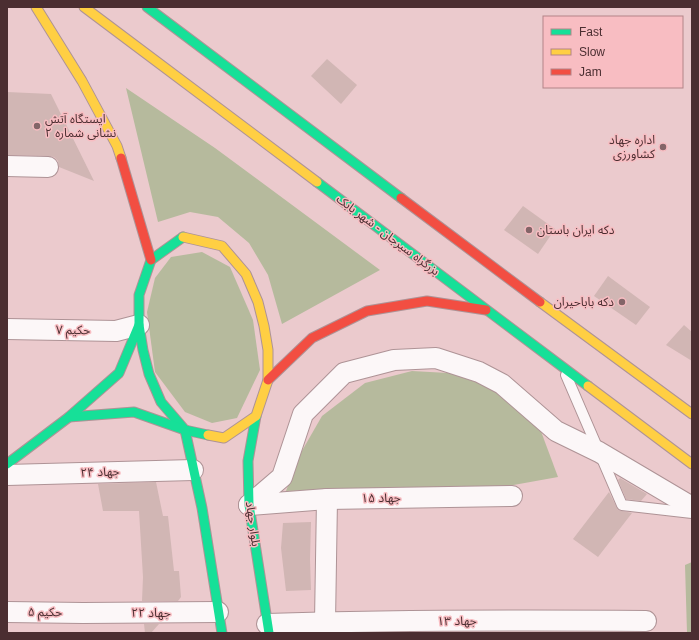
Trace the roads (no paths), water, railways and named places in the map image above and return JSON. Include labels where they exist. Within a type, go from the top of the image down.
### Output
[{"type":"main road","points":[[36,7],[82,81],[117,146],[151,260]]},
{"type":"main road","name":"بزرگراه سیرجان - شهر بابک","points":[[84,7],[692,464]]},
{"type":"main road","points":[[147,7],[585,336],[691,410]]},
{"type":"main road","points":[[222,633],[202,508],[185,430],[161,402],[149,374],[143,350],[139,325],[139,295],[151,260],[183,237],[222,246],[246,274],[258,302],[268,350],[268,380]]},
{"type":"main road","points":[[268,380],[312,338],[367,311],[427,301],[488,310]]},
{"type":"main road","points":[[7,464],[69,417],[119,373],[139,325]]},
{"type":"main road","name":"بلوار جهاد","points":[[268,380],[256,416],[248,460],[249,505],[268,629]]},
{"type":"main road","points":[[69,417],[134,412],[185,430],[224,438],[256,416]]},
{"type":"street","points":[[7,166],[48,167]]},
{"type":"street","name":"حکیم ۷","points":[[7,328],[116,331],[139,325]]},
{"type":"street","points":[[249,505],[282,478],[303,414],[344,374],[394,360],[436,358],[479,372],[502,384],[556,431],[599,452],[692,507]]},
{"type":"street","name":"جهاد ۲۴","points":[[7,475],[193,470]]},
{"type":"street","name":"جهاد ۱۵","points":[[249,505],[327,499],[512,496]]},
{"type":"street","points":[[325,622],[327,499]]},
{"type":"street","name":"حکیم ۵","points":[[7,612],[83,613]]},
{"type":"street","name":"جهاد ۲۲","points":[[83,613],[218,612]]},
{"type":"street","name":"جهاد ۱۳","points":[[268,629],[325,622],[532,627],[646,622]]},
{"type":"lane","points":[[562,366],[622,505],[692,514]]},
{"type":"place","name":"ایستگاه آتش نشانی شماره ۲","points":[[37,126]]},
{"type":"place","name":"اداره جهاد کشاورزی","points":[[663,147]]},
{"type":"place","name":"دکه ایران باستان","points":[[529,230]]},
{"type":"place","name":"دکه باباحیران","points":[[622,302]]}]
